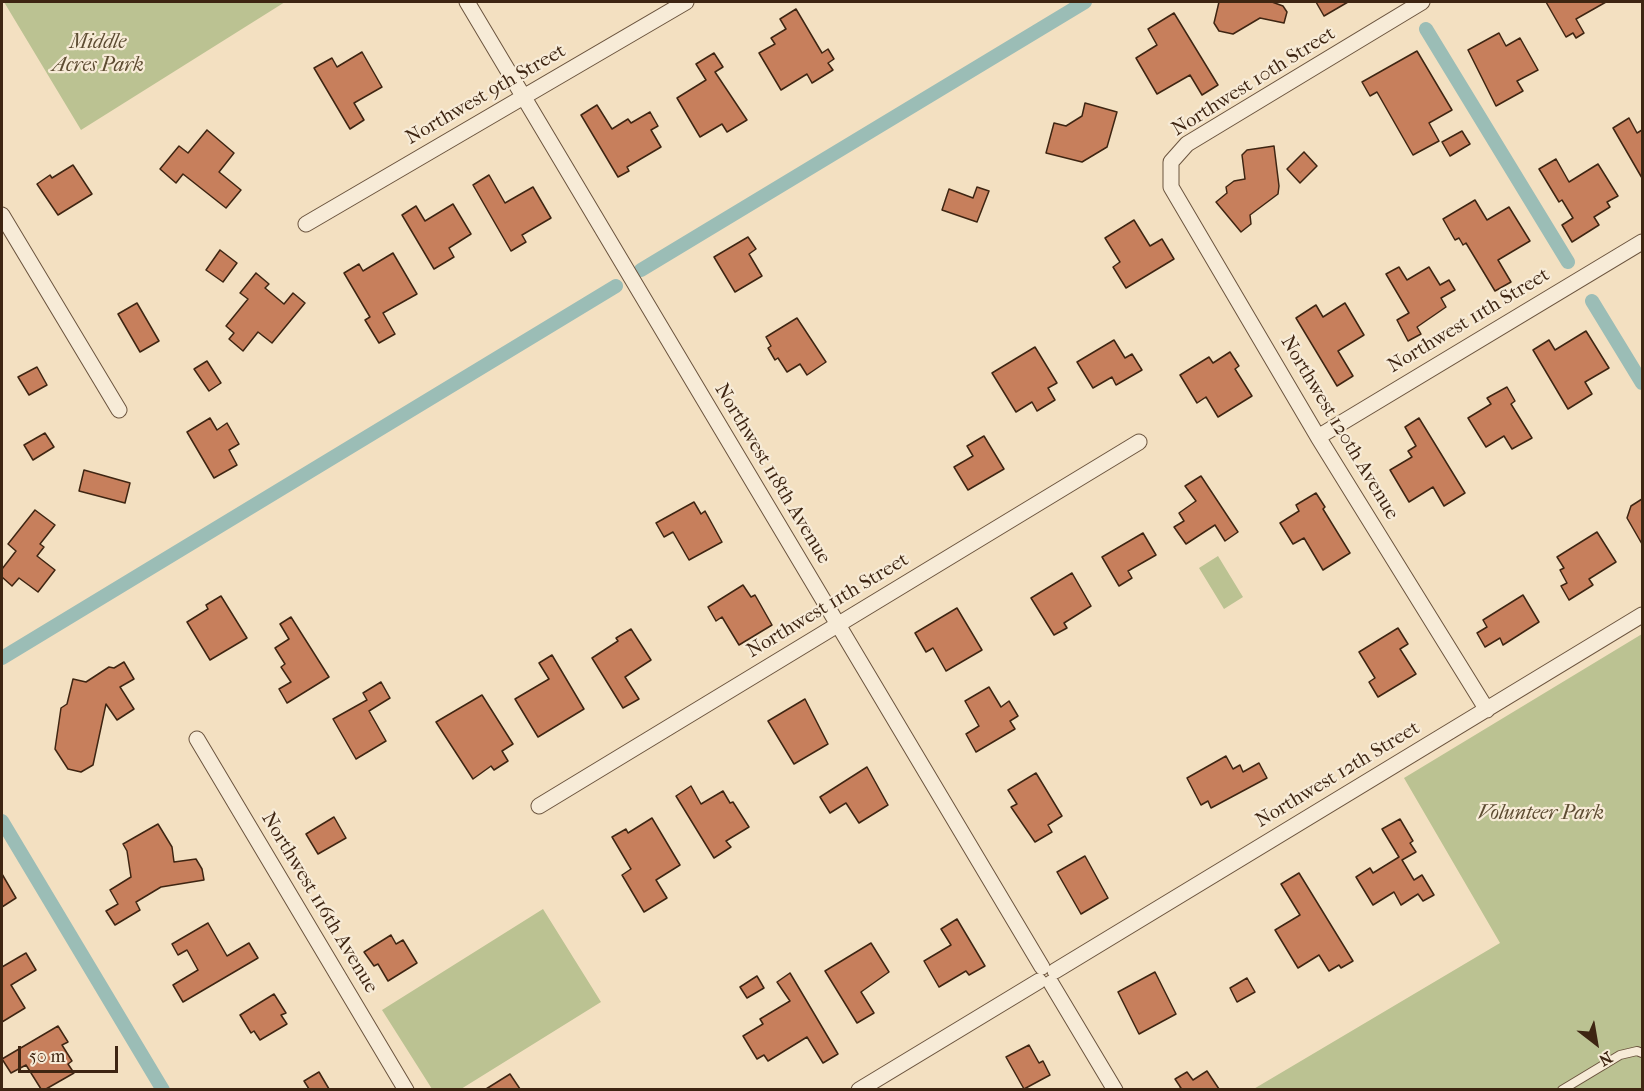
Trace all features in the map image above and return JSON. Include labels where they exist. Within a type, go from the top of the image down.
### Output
[{"type":"street","name":"Northwest 118th Avenue","points":[[467,2],[1115,1089]]},
{"type":"street","name":"Northwest 9th Street","points":[[306,224],[686,2]]},
{"type":"street","name":"Northwest 10th Street","points":[[1171,162],[1187,144],[1422,2]]},
{"type":"street","name":"Northwest 120th Avenue","points":[[1171,162],[1172,187],[1318,437],[1487,710]]},
{"type":"street","points":[[2,215],[118,410]]},
{"type":"street","name":"Northwest 11th Street","points":[[1318,437],[1642,242]]},
{"type":"street","name":"Northwest 11th Street","points":[[539,806],[1138,442]]},
{"type":"street","name":"Northwest 12th Street","points":[[859,1089],[1642,615]]},
{"type":"street","name":"Northwest 116th Avenue","points":[[197,739],[406,1089]]},
{"type":"lane","points":[[1562,1089],[1620,1055],[1636,1051],[1642,1053]]},
{"type":"green space","name":"Middle Acres Park","points":[[4,2],[285,2],[81,130]]},
{"type":"green space","points":[[1218,556],[1243,597],[1224,609],[1199,568]]},
{"type":"green space","name":"Volunteer Park","points":[[1642,634],[1642,1089],[1252,1090],[1500,943],[1404,778]]},
{"type":"green space","points":[[543,909],[601,1002],[461,1089],[432,1089],[382,1010]]},
{"type":"building","points":[[1219,2],[1272,2],[1283,6],[1287,12],[1284,23],[1260,18],[1233,34],[1219,31],[1214,23]]},
{"type":"building","points":[[1316,2],[1348,2],[1324,16]]},
{"type":"building","points":[[1546,2],[1606,2],[1576,19],[1584,33],[1576,38],[1573,33],[1566,37]]},
{"type":"building","points":[[796,9],[822,53],[828,49],[834,59],[828,63],[833,70],[812,83],[807,74],[781,90],[759,53],[775,44],[771,38],[786,29],[780,19]]},
{"type":"building","points":[[1174,13],[1218,85],[1202,95],[1190,75],[1157,94],[1136,58],[1157,45],[1148,29]]},
{"type":"building","points":[[1499,33],[1506,46],[1520,38],[1538,70],[1517,81],[1523,91],[1496,106],[1468,50]]},
{"type":"building","points":[[1417,51],[1452,110],[1429,123],[1439,141],[1413,155],[1377,92],[1370,96],[1362,82]]},
{"type":"building","points":[[362,52],[382,87],[354,103],[364,120],[350,129],[314,68],[332,58],[337,67]]},
{"type":"building","points":[[714,53],[723,67],[715,72],[747,120],[727,132],[722,124],[700,137],[677,98],[706,80],[696,64]]},
{"type":"building","points":[[1085,103],[1117,112],[1107,147],[1082,162],[1046,153],[1054,123],[1066,126],[1082,116]]},
{"type":"building","points":[[597,105],[612,129],[628,119],[631,123],[650,112],[658,126],[651,130],[661,147],[627,167],[629,171],[618,177],[581,115]]},
{"type":"building","points":[[1629,118],[1637,133],[1642,130],[1642,178],[1613,128]]},
{"type":"building","points":[[207,130],[234,153],[219,172],[241,190],[226,208],[183,174],[176,183],[160,169],[179,146],[188,153]]},
{"type":"building","points":[[1462,131],[1470,144],[1450,156],[1442,142]]},
{"type":"building","points":[[1274,146],[1278,194],[1250,215],[1251,224],[1241,232],[1216,202],[1227,193],[1226,187],[1234,181],[1245,179],[1242,155],[1247,150]]},
{"type":"building","points":[[1304,152],[1317,166],[1300,183],[1287,169]]},
{"type":"building","points":[[1556,159],[1569,182],[1598,164],[1618,196],[1607,202],[1610,207],[1594,217],[1599,225],[1572,242],[1562,225],[1573,218],[1562,200],[1559,202],[1539,169]]},
{"type":"building","points":[[73,165],[92,194],[58,215],[37,184],[50,175],[52,178]]},
{"type":"building","points":[[489,175],[505,203],[533,187],[551,218],[522,235],[526,242],[511,251],[473,185]]},
{"type":"building","points":[[977,187],[989,191],[977,222],[942,210],[949,189],[973,198]]},
{"type":"building","points":[[1475,200],[1487,220],[1509,207],[1530,241],[1498,260],[1511,282],[1495,291],[1466,243],[1463,245],[1459,238],[1455,240],[1443,219]]},
{"type":"building","points":[[453,204],[471,234],[449,248],[454,257],[434,269],[402,215],[416,206],[425,221]]},
{"type":"building","points":[[1134,220],[1150,246],[1162,239],[1174,259],[1126,288],[1113,267],[1120,262],[1105,238]]},
{"type":"building","points":[[748,237],[756,249],[749,254],[762,276],[735,292],[714,257]]},
{"type":"building","points":[[220,250],[237,263],[223,282],[206,270]]},
{"type":"building","points":[[393,253],[417,294],[383,313],[395,334],[379,343],[365,320],[370,317],[344,273],[359,264],[363,271]]},
{"type":"building","points":[[1399,267],[1407,280],[1429,267],[1440,285],[1449,280],[1455,290],[1441,298],[1446,307],[1417,327],[1421,334],[1408,341],[1397,320],[1409,313],[1386,274]]},
{"type":"building","points":[[256,273],[269,284],[265,288],[284,304],[293,293],[305,303],[272,343],[258,332],[243,351],[229,339],[234,333],[226,326],[248,299],[240,293]]},
{"type":"building","points":[[137,303],[159,341],[140,352],[118,314]]},
{"type":"building","points":[[1345,303],[1364,335],[1338,351],[1353,376],[1337,386],[1296,318],[1316,305],[1323,317]]},
{"type":"building","points":[[797,318],[826,362],[807,375],[800,364],[787,372],[778,358],[775,360],[768,348],[771,346],[766,337]]},
{"type":"building","points":[[1586,331],[1609,368],[1585,382],[1592,394],[1568,409],[1533,350],[1549,340],[1555,350]]},
{"type":"building","points":[[1114,340],[1125,358],[1132,354],[1142,370],[1116,385],[1112,377],[1093,388],[1077,362]]},
{"type":"building","points":[[1035,347],[1057,383],[1048,388],[1055,400],[1037,411],[1032,402],[1016,412],[992,373]]},
{"type":"building","points":[[1230,352],[1239,366],[1235,369],[1252,396],[1218,417],[1206,397],[1197,403],[1180,375],[1209,357],[1213,363]]},
{"type":"building","points":[[207,361],[221,383],[209,391],[194,369]]},
{"type":"building","points":[[37,367],[47,385],[29,395],[18,377]]},
{"type":"building","points":[[1507,387],[1515,401],[1511,404],[1532,438],[1512,449],[1504,436],[1486,447],[1468,418],[1491,404],[1487,398]]},
{"type":"building","points":[[210,418],[217,430],[227,423],[239,444],[229,450],[237,465],[214,478],[187,432]]},
{"type":"building","points":[[1419,418],[1465,493],[1444,506],[1433,487],[1409,502],[1390,470],[1412,457],[1408,451],[1416,446],[1405,427]]},
{"type":"building","points":[[45,433],[54,447],[33,460],[24,445]]},
{"type":"building","points":[[984,436],[1004,469],[968,490],[954,467],[973,456],[967,446]]},
{"type":"building","points":[[84,470],[130,483],[125,503],[79,491]]},
{"type":"building","points":[[1201,476],[1238,532],[1225,541],[1215,525],[1186,544],[1174,527],[1184,521],[1179,513],[1196,501],[1185,486]]},
{"type":"building","points":[[1316,493],[1350,553],[1323,570],[1304,538],[1293,544],[1280,523],[1299,511],[1296,505]]},
{"type":"building","points":[[1642,499],[1642,544],[1627,518],[1631,506]]},
{"type":"building","points":[[694,502],[701,514],[705,511],[722,542],[689,560],[673,532],[664,537],[656,523]]},
{"type":"building","points":[[35,510],[55,525],[40,544],[44,547],[37,556],[55,570],[38,592],[19,578],[12,586],[2,577],[2,569],[16,551],[8,544]]},
{"type":"building","points":[[1597,532],[1616,562],[1589,579],[1593,585],[1569,600],[1561,586],[1567,583],[1560,570],[1564,568],[1557,557]]},
{"type":"building","points":[[1143,533],[1156,555],[1128,571],[1132,578],[1119,586],[1102,557]]},
{"type":"building","points":[[1072,573],[1091,606],[1064,623],[1067,628],[1054,635],[1031,598]]},
{"type":"building","points":[[743,585],[751,597],[755,595],[772,625],[739,645],[722,617],[716,621],[708,607]]},
{"type":"building","points":[[1523,595],[1539,622],[1503,645],[1500,638],[1485,647],[1477,633],[1487,627],[1483,620]]},
{"type":"building","points":[[221,596],[247,638],[210,660],[187,622],[208,609],[206,605]]},
{"type":"building","points":[[957,608],[982,650],[946,671],[933,648],[926,652],[915,633]]},
{"type":"building","points":[[291,617],[329,677],[287,703],[279,689],[291,682],[281,667],[285,664],[275,648],[289,639],[280,624]]},
{"type":"building","points":[[1398,628],[1408,644],[1400,649],[1416,674],[1378,697],[1369,682],[1375,678],[1359,652]]},
{"type":"building","points":[[631,629],[651,660],[625,677],[639,699],[623,708],[592,658],[618,641],[616,638]]},
{"type":"building","points":[[552,655],[584,709],[538,737],[515,699],[549,679],[539,663]]},
{"type":"building","points":[[124,662],[134,679],[120,687],[134,709],[117,720],[106,704],[93,765],[81,772],[68,769],[55,749],[61,708],[67,704],[73,679],[86,682],[109,667],[114,668]]},
{"type":"building","points":[[381,682],[390,698],[369,711],[386,741],[356,759],[333,719],[367,700],[363,693]]},
{"type":"building","points":[[989,687],[1001,707],[1009,701],[1018,716],[1010,721],[1015,729],[976,752],[966,734],[979,726],[965,701]]},
{"type":"building","points":[[482,695],[513,744],[502,751],[508,761],[494,770],[491,766],[473,779],[436,722]]},
{"type":"building","points":[[805,699],[828,744],[794,764],[768,721]]},
{"type":"building","points":[[1226,756],[1233,769],[1240,765],[1243,772],[1259,763],[1267,778],[1211,808],[1208,801],[1201,805],[1187,778]]},
{"type":"building","points":[[867,767],[888,805],[859,823],[846,803],[830,813],[820,797]]},
{"type":"building","points":[[1036,773],[1062,816],[1048,825],[1052,832],[1035,842],[1011,807],[1017,804],[1008,790]]},
{"type":"building","points":[[691,786],[701,804],[723,791],[749,827],[726,841],[731,847],[714,858],[676,796]]},
{"type":"building","points":[[334,817],[346,838],[318,854],[306,834]]},
{"type":"building","points":[[652,818],[680,865],[656,880],[667,898],[644,912],[622,875],[631,869],[612,837],[626,829],[628,833]]},
{"type":"building","points":[[1400,819],[1413,841],[1410,843],[1416,852],[1402,860],[1414,880],[1422,875],[1434,895],[1423,901],[1418,894],[1401,905],[1394,892],[1373,905],[1356,877],[1370,868],[1373,873],[1399,857],[1382,829]]},
{"type":"building","points":[[158,824],[172,847],[174,862],[196,859],[202,869],[204,880],[161,887],[136,902],[140,910],[115,925],[106,911],[118,904],[110,890],[131,877],[127,851],[123,844]]},
{"type":"building","points":[[1085,856],[1108,898],[1081,914],[1057,872]]},
{"type":"building","points":[[1299,873],[1353,961],[1341,968],[1339,965],[1329,971],[1319,955],[1298,968],[1275,930],[1300,915],[1281,884]]},
{"type":"building","points":[[2,874],[16,898],[2,907]]},
{"type":"building","points":[[957,919],[985,966],[969,975],[966,971],[939,987],[924,961],[951,945],[941,929]]},
{"type":"building","points":[[208,923],[227,956],[249,943],[258,958],[183,1002],[173,985],[198,970],[187,950],[178,955],[172,944]]},
{"type":"building","points":[[391,935],[396,944],[403,940],[417,963],[388,981],[378,964],[374,966],[364,952]]},
{"type":"building","points":[[871,943],[889,972],[861,992],[874,1013],[857,1023],[825,971]]},
{"type":"building","points":[[26,953],[36,970],[11,985],[25,1008],[2,1022],[2,967]]},
{"type":"building","points":[[1155,972],[1176,1014],[1139,1034],[1118,992]]},
{"type":"building","points":[[790,973],[838,1054],[823,1063],[807,1037],[768,1061],[764,1055],[757,1059],[743,1036],[763,1024],[760,1019],[790,1001],[777,982]]},
{"type":"building","points":[[757,976],[764,988],[747,998],[740,987]]},
{"type":"building","points":[[1247,978],[1255,992],[1237,1002],[1230,988]]},
{"type":"building","points":[[274,994],[286,1013],[281,1015],[287,1024],[260,1040],[254,1031],[251,1033],[240,1015]]},
{"type":"building","points":[[58,1026],[68,1042],[62,1045],[72,1061],[68,1064],[74,1073],[46,1089],[41,1089],[26,1065],[11,1073],[2,1059]]},
{"type":"building","points":[[1029,1045],[1039,1063],[1043,1061],[1050,1075],[1024,1089],[1006,1057]]},
{"type":"building","points":[[1207,1071],[1219,1089],[1178,1089],[1181,1088],[1175,1079],[1187,1072],[1193,1080]]},
{"type":"building","points":[[319,1072],[329,1089],[309,1089],[304,1081]]},
{"type":"building","points":[[510,1074],[520,1089],[486,1089]]},
{"type":"waterway","points":[[641,270],[1085,2]]},
{"type":"waterway","points":[[1426,29],[1568,262]]},
{"type":"waterway","points":[[2,658],[616,286]]},
{"type":"waterway","points":[[1592,301],[1642,383]]},
{"type":"waterway","points":[[2,821],[163,1090]]}]
